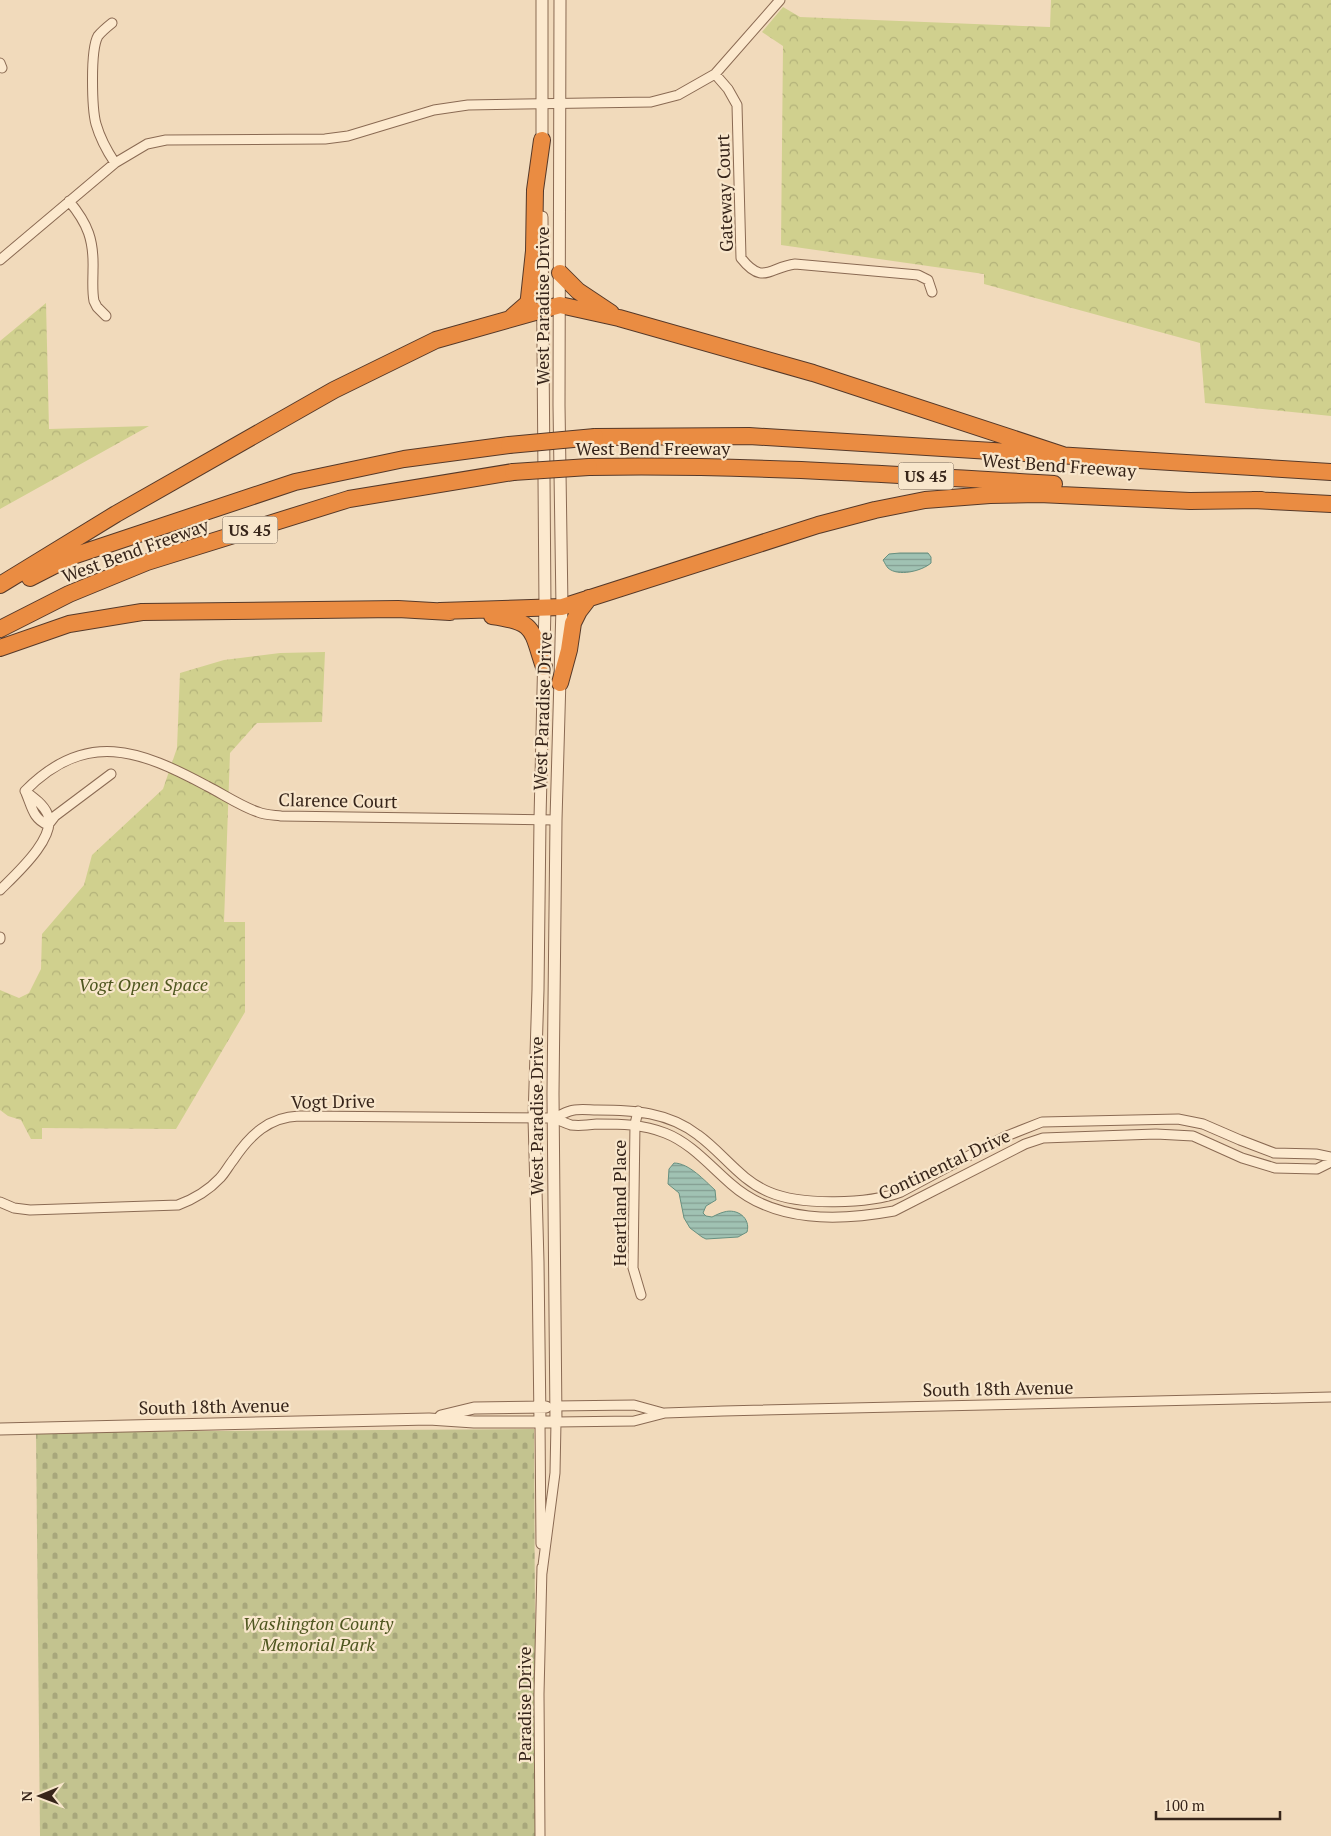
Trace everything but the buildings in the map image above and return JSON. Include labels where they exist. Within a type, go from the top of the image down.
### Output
[{"type":"highway","points":[[510,319],[528,303],[529,298],[534,251],[535,190],[542,140]]},
{"type":"highway","points":[[560,273],[578,291],[619,318]]},
{"type":"highway","points":[[0,585],[116,514],[334,390],[436,340],[560,305],[619,318],[813,373],[1063,455]]},
{"type":"highway","name":"West Bend Freeway","points":[[0,594],[73,556],[295,482],[404,459],[510,445],[596,437],[750,436],[1331,472]]},
{"type":"highway","name":"West Bend Freeway","points":[[0,629],[69,594],[148,562],[349,499],[513,472],[589,466],[668,465],[855,472],[1331,504]]},
{"type":"highway","points":[[0,648],[69,624],[142,612],[440,610],[562,607],[818,525],[875,510],[925,500],[990,495],[1039,494],[1190,501],[1262,500]]},
{"type":"highway","points":[[560,683],[569,650],[573,623],[579,610],[589,598]]},
{"type":"highway","points":[[440,610],[506,618],[521,622],[532,632],[544,667]]},
{"type":"street","name":"West Paradise Drive","points":[[540,1422],[534,1118],[545,607],[542,0]]},
{"type":"street","name":"West Paradise Drive","points":[[556,1422],[553,1118],[556,820],[562,607],[559,406],[560,0]]},
{"type":"street","points":[[0,260],[114,163],[147,144],[166,140],[325,139],[348,136],[434,110],[468,105],[651,102],[678,94],[715,74],[780,0]]},
{"type":"street","points":[[112,23],[99,35],[95,46],[94,97],[97,126],[114,163]]},
{"type":"street","name":"Gateway Court","points":[[715,74],[728,89],[737,105],[741,258],[750,269],[761,273],[773,272],[784,265],[796,264],[918,275],[928,280],[932,292]]},
{"type":"street","points":[[69,201],[80,214],[90,233],[93,247],[94,301],[106,316]]},
{"type":"street","name":"Clarence Court","points":[[48,825],[40,822],[36,817],[26,791],[39,777],[67,760],[85,754],[116,751],[135,754],[166,766],[259,812],[281,816],[556,820]]},
{"type":"street","points":[[0,890],[42,844],[47,834],[48,825],[55,816],[111,774]]},
{"type":"street","name":"Continental Drive","points":[[553,1118],[572,1110],[638,1111],[666,1117],[682,1124],[699,1135],[744,1177],[769,1192],[797,1200],[870,1201],[886,1198],[901,1192],[1004,1137],[1042,1122],[1178,1119],[1203,1124],[1274,1153],[1316,1154],[1331,1157]]},
{"type":"street","name":"Heartland Place","points":[[638,1111],[635,1124],[633,1268],[641,1295]]},
{"type":"street","name":"Vogt Drive","points":[[0,1202],[14,1208],[30,1210],[178,1205],[193,1200],[221,1178],[245,1143],[256,1132],[275,1120],[286,1117],[553,1118]]},
{"type":"street","name":"Continental Drive","points":[[553,1118],[572,1125],[635,1124],[668,1134],[691,1148],[750,1199],[769,1208],[797,1215],[855,1216],[872,1215],[894,1210],[1025,1144],[1042,1138],[1156,1134],[1193,1136],[1242,1158],[1275,1168],[1317,1169],[1331,1162]]},
{"type":"street","name":"South 18th Avenue","points":[[0,1429],[429,1419],[474,1422],[634,1421],[665,1413],[1331,1397]]},
{"type":"street","name":"South 18th Avenue","points":[[429,1419],[474,1408],[634,1405],[665,1413]]},
{"type":"street","name":"Paradise Drive","points":[[540,1422],[542,1573],[539,1694],[540,1836]]},
{"type":"street","name":"Paradise Drive","points":[[542,1573],[555,1473],[556,1422]]},
{"type":"green space","points":[[1051,0],[1331,0],[1331,416],[1205,403],[1200,343],[984,284],[984,274],[781,245],[783,46],[762,32],[783,7],[800,17],[1050,27]]},
{"type":"green space","points":[[46,303],[49,429],[149,426],[0,509],[0,341]]},
{"type":"green space","name":"Vogt Open Space","points":[[325,652],[322,722],[257,723],[230,753],[224,922],[245,922],[245,1012],[176,1129],[42,1128],[42,1139],[31,1139],[21,1120],[8,1116],[0,1110],[0,990],[19,998],[29,993],[41,969],[42,934],[84,885],[92,855],[163,789],[177,748],[180,673],[224,660],[280,653]]},
{"type":"green space","name":"Washington County Memorial Park","points":[[534,1429],[536,1836],[40,1836],[36,1432]]},
{"type":"shaded area","points":[[928,553],[931,557],[931,563],[910,572],[892,571],[883,560],[889,554]]},
{"type":"shaded area","points":[[674,1163],[691,1169],[715,1190],[716,1200],[706,1206],[703,1213],[706,1216],[712,1217],[734,1211],[745,1218],[748,1227],[747,1232],[738,1237],[706,1239],[690,1228],[684,1218],[679,1193],[668,1184],[669,1169]]}]
